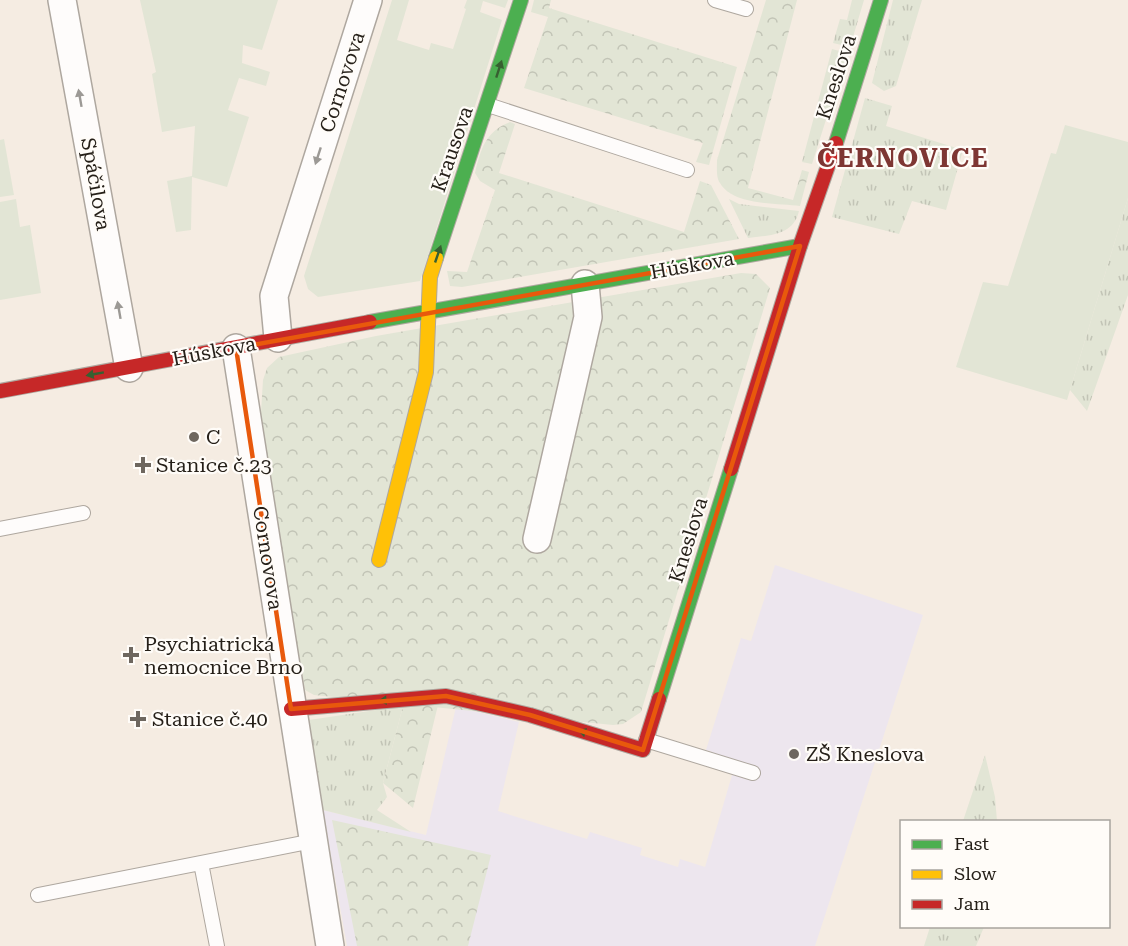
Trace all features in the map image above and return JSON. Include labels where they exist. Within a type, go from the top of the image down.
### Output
[{"type":"street","name":"Spáčilova","points":[[62,0],[129,368]]},
{"type":"street","name":"Cornovova","points":[[278,338],[274,296],[368,0]]},
{"type":"street","name":"Krausova","points":[[428,312],[430,277],[521,0]]},
{"type":"street","name":"Kneslova","points":[[644,745],[800,246],[855,88],[881,0]]},
{"type":"street","name":"Húskova","points":[[0,391],[236,348],[278,338],[800,246]]},
{"type":"street","points":[[537,539],[588,316],[585,284]]},
{"type":"street","points":[[379,560],[426,372],[428,312]]},
{"type":"street","name":"Cornovova","points":[[236,348],[330,946]]},
{"type":"street","points":[[291,709],[446,696],[644,745]]},
{"type":"lane","points":[[715,0],[746,9]]},
{"type":"lane","points":[[488,105],[687,171]]},
{"type":"lane","points":[[0,529],[83,513]]},
{"type":"lane","points":[[644,745],[753,774]]},
{"type":"lane","points":[[38,895],[313,841]]},
{"type":"lane","points":[[201,863],[217,946]]},
{"type":"highlighted area","points":[[800,246],[643,750],[530,715],[446,696],[291,709],[236,348]]},
{"type":"shaded area","name":"ZŠ Kneslova","points":[[775,565],[923,615],[815,946],[347,946],[323,810],[426,835],[456,707],[519,722],[498,811],[587,839],[590,832],[642,848],[640,855],[678,867],[680,859],[705,867],[735,765],[710,757],[712,752],[706,750],[741,638],[751,641]]},
{"type":"green space","points":[[140,0],[278,0],[262,50],[243,45],[242,63],[270,72],[266,86],[239,78],[228,110],[249,117],[227,187],[192,177],[191,230],[176,232],[167,181],[192,176],[195,126],[162,132],[152,74],[156,72]]},
{"type":"green space","points":[[392,0],[409,0],[397,40],[429,50],[431,43],[453,49],[467,0],[508,0],[505,8],[483,1],[480,12],[502,20],[420,281],[318,297],[308,289],[304,276]]},
{"type":"green space","points":[[534,0],[551,0],[549,8],[737,67],[709,165],[696,162],[703,143],[524,88],[548,17],[531,12]]},
{"type":"green space","points":[[766,0],[797,0],[748,188],[793,200],[802,170],[809,172],[800,206],[745,200],[726,190],[717,175],[717,160]]},
{"type":"green space","points":[[852,0],[864,0],[850,47],[833,43],[840,19],[847,20]]},
{"type":"green space","points":[[893,0],[922,0],[896,86],[884,91],[872,83]]},
{"type":"green space","points":[[832,49],[847,53],[812,164],[802,162]]},
{"type":"green space","points":[[865,98],[892,106],[886,126],[963,150],[946,210],[912,201],[899,234],[832,217]]},
{"type":"green space","points":[[510,122],[515,124],[499,173],[684,232],[700,181],[711,185],[739,239],[462,287],[450,286],[447,271],[467,272],[495,190],[480,181],[475,173],[482,149],[495,131]]},
{"type":"green space","points":[[1065,125],[1128,142],[1128,198],[1067,400],[956,367],[983,282],[1008,286],[1051,153],[1056,154]]},
{"type":"green space","points":[[4,139],[14,195],[0,197],[0,140]]},
{"type":"green space","points":[[1128,198],[1128,295],[1087,411],[1070,390]]},
{"type":"green space","points":[[16,199],[20,227],[30,225],[41,293],[0,300],[0,202]]},
{"type":"green space","points":[[729,199],[739,204],[799,211],[792,225],[786,230],[772,235],[748,238]]},
{"type":"green space","points":[[741,273],[756,274],[770,288],[641,712],[623,724],[613,725],[314,695],[305,690],[260,428],[263,380],[267,368],[279,357],[376,336]]},
{"type":"green space","points":[[438,705],[413,808],[383,783],[403,706]]},
{"type":"green space","points":[[403,706],[383,783],[387,797],[377,810],[411,832],[323,810],[306,731],[309,720]]},
{"type":"green space","points":[[985,755],[995,797],[997,820],[963,820]]},
{"type":"green space","points":[[332,820],[491,855],[468,946],[357,946]]},
{"type":"green space","points":[[929,928],[984,928],[976,946],[924,946]]},
{"type":"traffic: fast","points":[[436,258],[521,0]]},
{"type":"traffic: fast","points":[[836,143],[881,0]]},
{"type":"traffic: fast","points":[[370,322],[800,246]]},
{"type":"traffic: fast","points":[[659,699],[731,469]]},
{"type":"traffic: slow","points":[[379,560],[426,372],[430,277],[436,258]]},
{"type":"traffic: jam","points":[[731,469],[800,246],[836,143]]},
{"type":"traffic: jam","points":[[0,391],[370,322]]},
{"type":"traffic: jam","points":[[291,709],[446,696],[530,715],[643,750],[659,699]]},
{"type":"place","name":"C","points":[[194,437]]},
{"type":"place","name":"Stanice č.23","points":[[143,465]]},
{"type":"place","name":"Psychiatrická nemocnice Brno","points":[[131,655]]},
{"type":"place","name":"Stanice č.40","points":[[138,719]]},
{"type":"place","name":"ZŠ Kneslova","points":[[794,754]]},
{"type":"district","name":"ČERNOVICE","points":[[903,158]]}]
